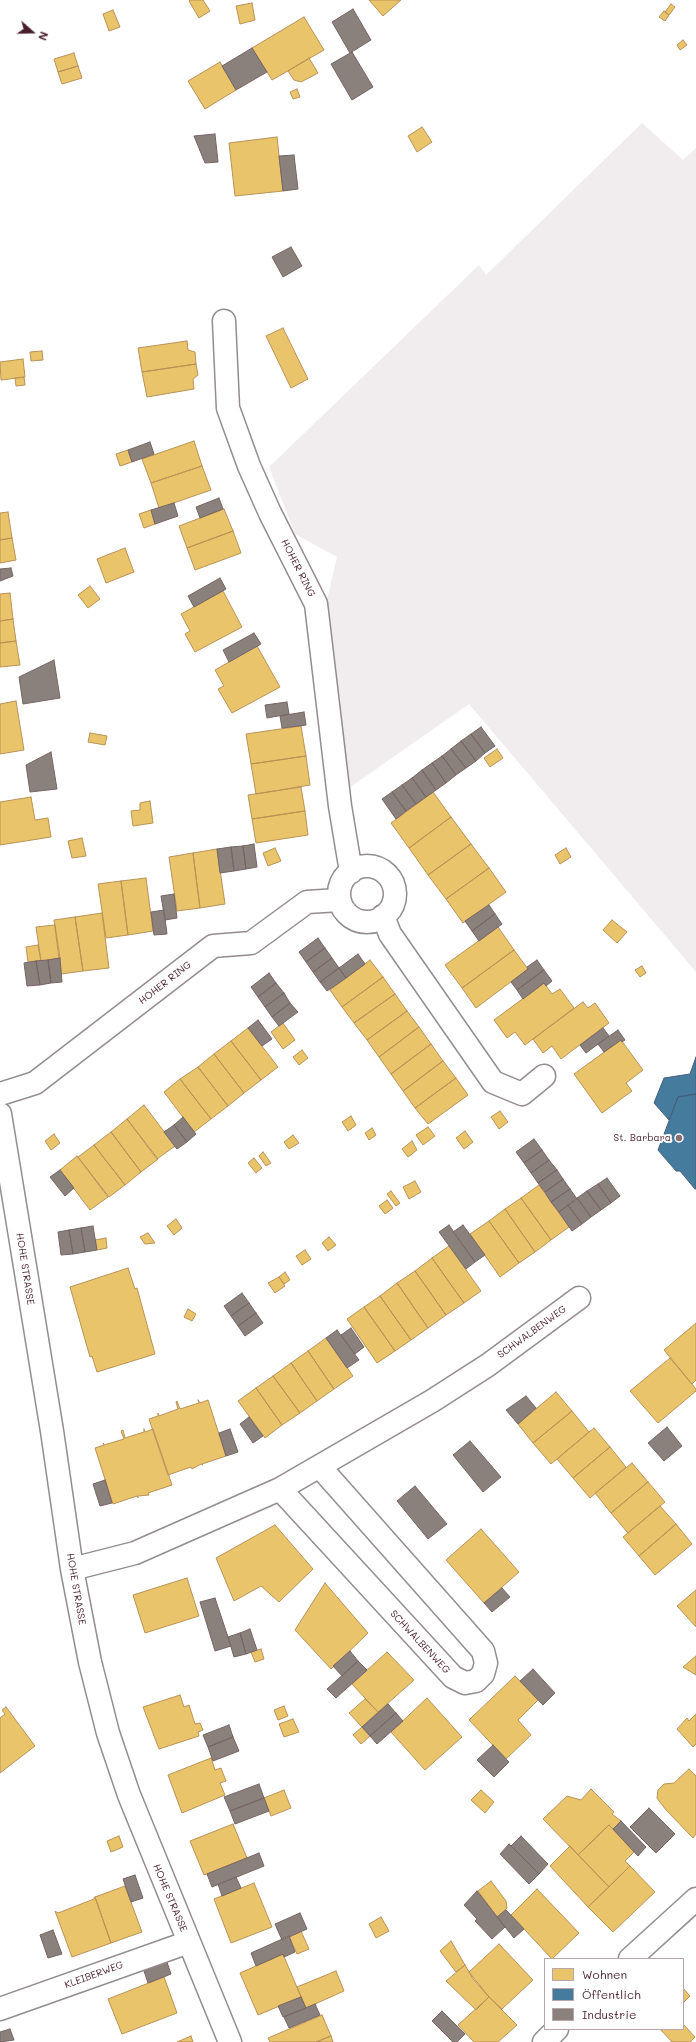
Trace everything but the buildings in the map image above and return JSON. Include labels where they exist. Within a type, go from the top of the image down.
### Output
[{"type":"street","name":"HOHER RING","points":[[224,321],[228,408],[249,466],[270,513],[316,604],[340,806],[351,872]]},
{"type":"street","points":[[366,866],[374,867],[381,870],[392,881],[395,892],[393,904],[389,911],[377,921],[361,922],[347,914],[340,900],[341,884],[351,872],[366,866]]},
{"type":"street","name":"HOHER RING","points":[[0,1094],[35,1083],[213,946],[251,943],[307,902],[340,900]]},
{"type":"street","points":[[383,916],[390,934],[493,1082],[522,1094],[544,1076]]},
{"type":"street","name":"HOHE STRASSE","points":[[0,1114],[52,1431],[72,1569],[90,1662],[108,1733],[148,1846],[230,2042]]},
{"type":"street","name":"SCHWALBENWEG","points":[[72,1569],[136,1553],[280,1489],[438,1397],[488,1364],[579,1298]]},
{"type":"street","name":"SCHWALBENWEG","points":[[280,1489],[453,1677],[465,1682],[476,1681],[483,1674],[486,1662],[483,1651],[320,1467]]},
{"type":"street","points":[[631,1958],[696,1899]]},
{"type":"street","name":"KLEIBERWEG","points":[[0,2010],[189,1942]]},
{"type":"street","points":[[544,2042],[556,2030]]},
{"type":"shaded area","points":[[642,123],[683,160],[696,148],[696,972],[469,704],[349,788],[324,613],[337,557],[295,534],[269,467],[479,265],[486,275]]},
{"type":"place","name":"St. Barbara","points":[[679,1138]]}]
